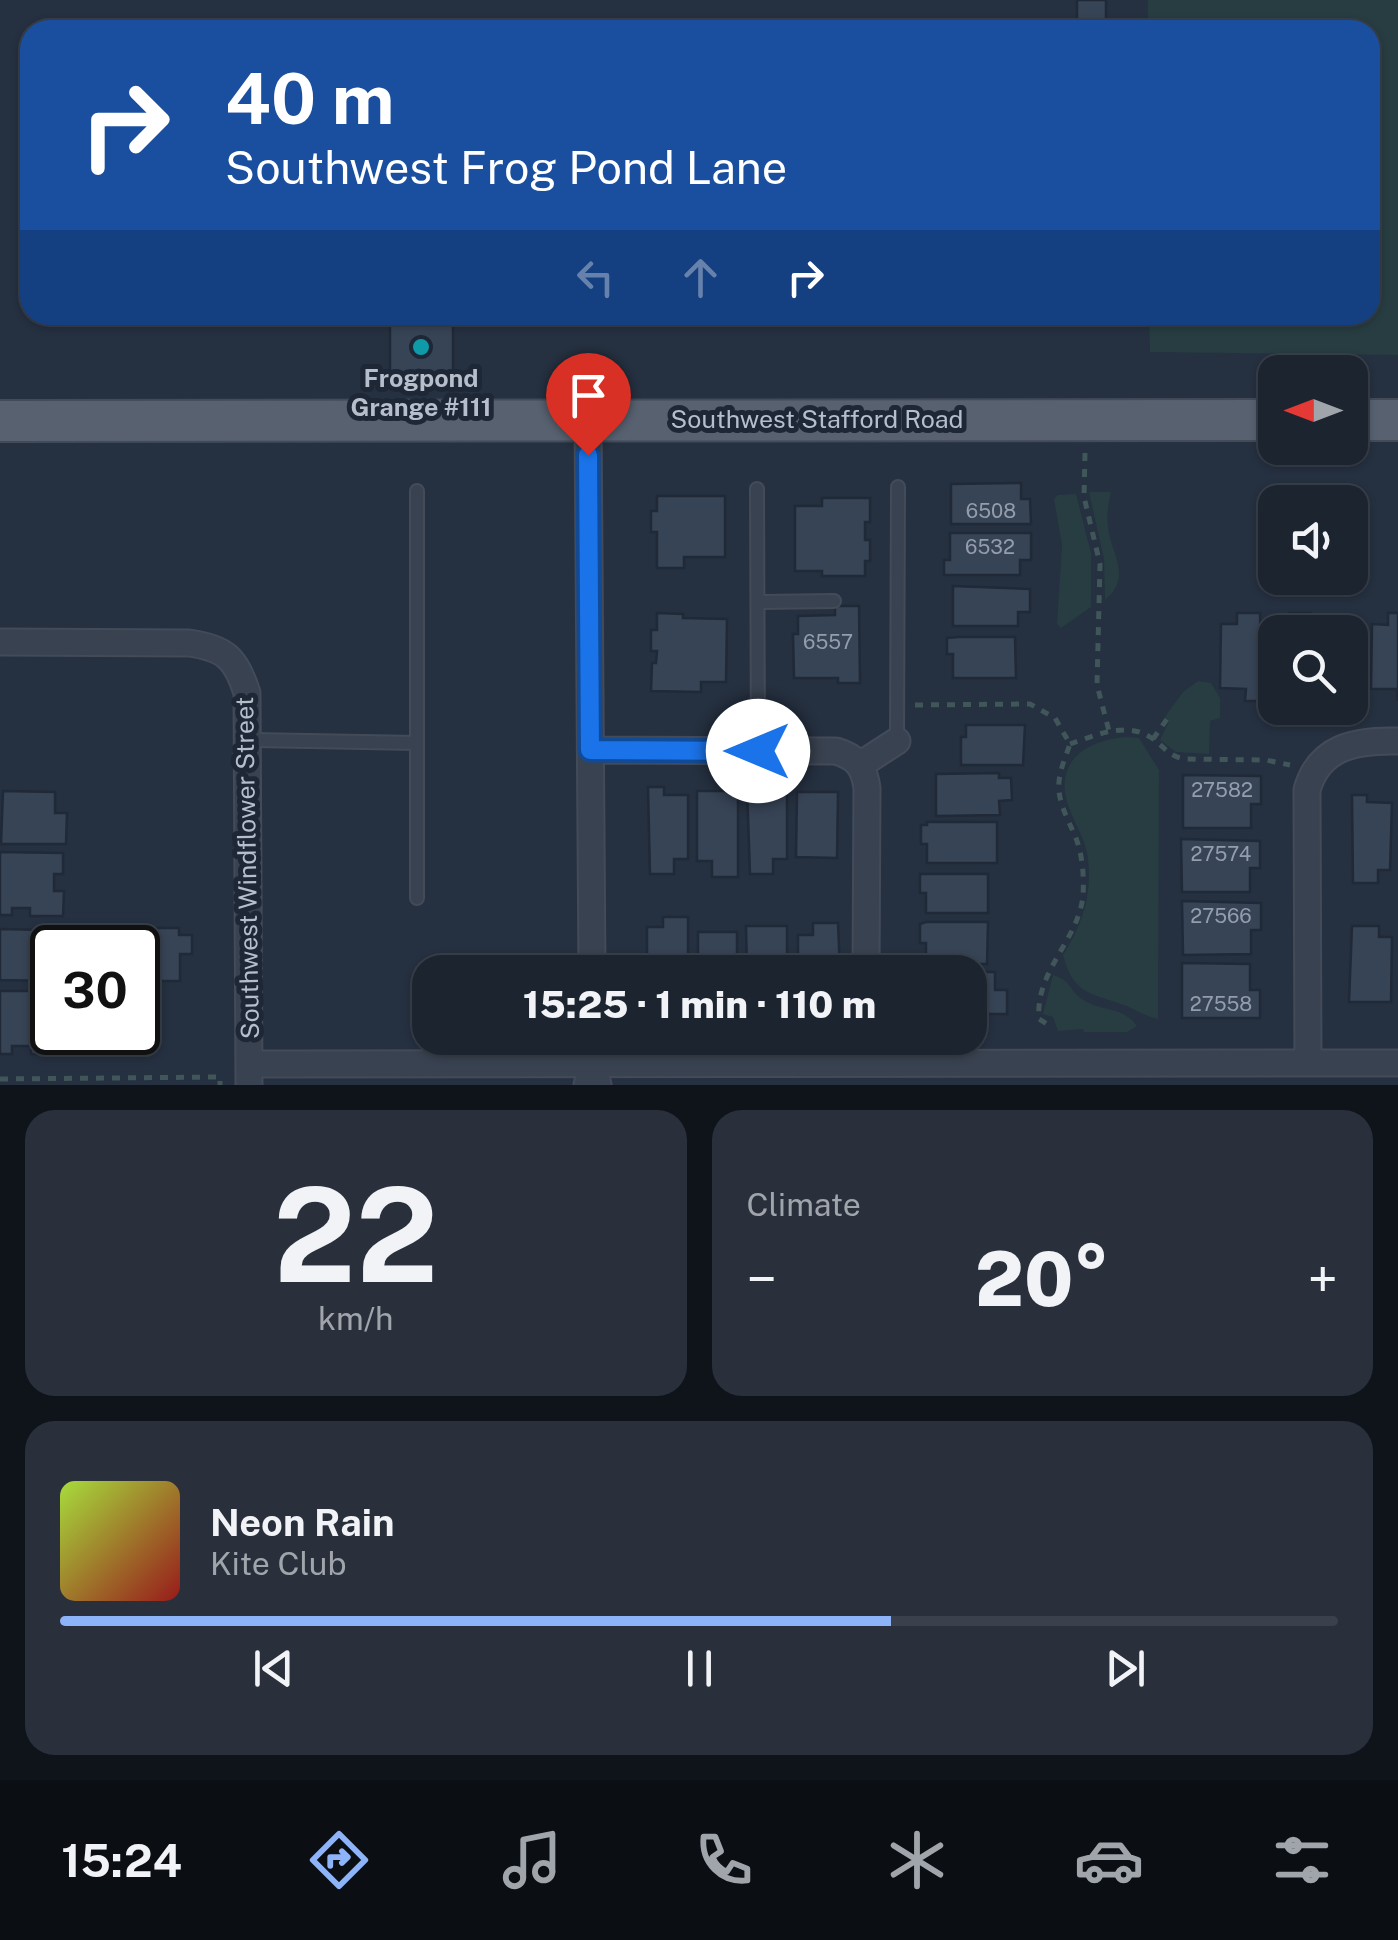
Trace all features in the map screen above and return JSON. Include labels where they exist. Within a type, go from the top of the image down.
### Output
[{"type":"main road","name":"Southwest Stafford Road","points":[[0,421],[1258,420]]},
{"type":"main road","points":[[1368,420],[1398,420]]},
{"type":"street","points":[[588,418],[592,955]]},
{"type":"street","name":"Southwest Windflower Street","points":[[0,642],[189,643],[210,646],[228,655],[241,673],[247,692],[249,1075]]},
{"type":"street","points":[[1308,1063],[1307,790],[1311,775],[1328,754],[1347,745],[1398,740]]},
{"type":"street","points":[[860,764],[898,742]]},
{"type":"street","points":[[590,750],[836,752],[850,756],[860,764],[866,788],[866,955]]},
{"type":"street","points":[[249,1075],[593,1068],[790,1055]]},
{"type":"street","points":[[912,1055],[1086,1074],[1308,1063],[1398,1063]]},
{"type":"lane","points":[[898,487],[898,742]]},
{"type":"lane","points":[[757,490],[758,751]]},
{"type":"lane","points":[[417,492],[417,898]]},
{"type":"lane","points":[[758,602],[834,601]]},
{"type":"lane","points":[[247,740],[417,744]]},
{"type":"path","points":[[1086,420],[1083,485],[1100,564],[1095,658],[1097,685],[1109,731]]},
{"type":"path","points":[[898,705],[1030,704],[1055,718],[1070,744],[1059,782],[1060,798],[1082,861],[1082,899],[1079,916],[1042,985],[1039,1019],[1050,1026]]},
{"type":"path","points":[[1153,739],[1167,719]]},
{"type":"path","points":[[1070,744],[1109,731],[1128,730],[1145,734],[1172,756],[1266,760],[1311,775]]},
{"type":"path","points":[[0,1079],[220,1077],[220,1085]]},
{"type":"green space","points":[[1148,0],[1398,0],[1398,355],[1150,352],[1149,325],[1380,325],[1380,20],[1148,20]]},
{"type":"green space","points":[[1089,492],[1111,492],[1108,528],[1119,576],[1105,600],[1104,559]]},
{"type":"green space","points":[[1076,494],[1091,553],[1091,607],[1061,628],[1057,624],[1062,545],[1054,499],[1058,495]]},
{"type":"green space","points":[[1198,681],[1211,683],[1220,698],[1220,718],[1210,721],[1209,754],[1176,752],[1160,740],[1169,721],[1164,718],[1183,692]]},
{"type":"green space","points":[[1139,738],[1159,770],[1158,1019],[1084,990],[1072,977],[1063,955],[1076,932],[1089,885],[1086,850],[1066,798],[1067,771],[1080,752],[1102,741]]},
{"type":"green space","points":[[1053,975],[1064,980],[1085,1001],[1119,1012],[1137,1026],[1127,1032],[1058,1031],[1053,1017],[1043,1014]]},
{"type":"building","points":[[1077,0],[1106,0],[1106,20],[1077,20]]},
{"type":"building","name":"Frogpond Grange #111","points":[[390,325],[453,325],[453,379],[390,379]]},
{"type":"building","points":[[1021,483],[1021,499],[1030,499],[1031,524],[951,524],[951,484]]},
{"type":"building","points":[[657,496],[725,496],[725,557],[684,557],[684,568],[657,568],[657,532],[651,532],[651,511],[657,511]]},
{"type":"building","points":[[822,498],[870,498],[865,540],[870,540],[870,561],[865,561],[865,576],[822,576],[822,571],[795,571],[795,506],[822,506]]},
{"type":"building","points":[[950,533],[1031,533],[1031,560],[1020,560],[1020,575],[944,575],[944,560],[950,560]]},
{"type":"building","points":[[953,586],[1030,589],[1030,612],[1018,612],[1018,626],[953,626]]},
{"type":"building","points":[[835,606],[859,606],[860,683],[838,683],[838,678],[794,678],[793,634],[798,634],[798,616],[835,615]]},
{"type":"building","points":[[657,613],[727,619],[726,682],[701,682],[701,692],[651,691],[652,663],[656,663],[657,651],[651,651],[651,630],[657,630]]},
{"type":"building","points":[[1237,613],[1260,613],[1258,701],[1245,701],[1246,689],[1220,688],[1221,624],[1237,624]]},
{"type":"building","points":[[1388,613],[1398,613],[1398,701],[1397,689],[1371,689],[1372,624],[1388,625]]},
{"type":"building","points":[[1015,637],[1016,678],[953,678],[953,654],[947,654],[947,638]]},
{"type":"building","points":[[966,725],[1025,725],[1023,765],[961,765],[961,737],[966,737]]},
{"type":"building","points":[[999,773],[999,778],[1011,778],[1012,800],[999,801],[1000,815],[936,816],[936,774]]},
{"type":"building","points":[[1183,775],[1261,776],[1261,804],[1251,804],[1251,828],[1183,828]]},
{"type":"building","points":[[648,787],[664,787],[664,795],[688,795],[688,859],[674,859],[674,874],[650,874]]},
{"type":"building","points":[[747,787],[764,787],[764,794],[787,794],[787,859],[773,859],[773,874],[750,874]]},
{"type":"building","points":[[3,791],[55,792],[55,813],[67,813],[66,844],[1,844]]},
{"type":"building","points":[[697,791],[738,791],[738,877],[712,877],[712,861],[697,861]]},
{"type":"building","points":[[797,792],[838,792],[837,858],[796,857]]},
{"type":"building","points":[[1352,795],[1367,795],[1367,802],[1392,803],[1390,870],[1378,870],[1378,883],[1353,883]]},
{"type":"building","points":[[997,822],[997,863],[927,863],[921,825]]},
{"type":"building","points":[[1181,839],[1260,841],[1260,868],[1250,868],[1250,892],[1182,892]]},
{"type":"building","points":[[0,852],[63,853],[63,874],[54,874],[54,891],[64,891],[63,916],[30,916],[30,908],[12,908],[12,915],[0,915]]},
{"type":"building","points":[[920,874],[988,874],[988,913],[926,913],[926,893],[920,893]]},
{"type":"building","points":[[1182,901],[1261,903],[1261,930],[1251,930],[1251,954],[1183,955]]},
{"type":"building","points":[[663,917],[688,917],[688,955],[647,955],[647,927],[663,927]]},
{"type":"building","points":[[988,922],[987,964],[987,955],[926,955],[926,943],[920,943],[920,924]]},
{"type":"building","points":[[813,923],[838,923],[839,955],[798,955],[798,935],[813,935]]},
{"type":"building","points":[[746,926],[787,926],[787,955],[747,955]]},
{"type":"building","points":[[1352,926],[1379,926],[1379,937],[1392,937],[1391,1002],[1349,1002]]},
{"type":"building","points":[[160,928],[179,928],[179,935],[192,935],[192,954],[180,954],[180,981],[160,981]]},
{"type":"building","points":[[0,929],[30,930],[30,981],[0,980]]},
{"type":"building","points":[[698,932],[737,932],[737,955],[698,955]]},
{"type":"building","points":[[1182,963],[1250,964],[1250,990],[1260,990],[1260,1018],[1182,1018]]},
{"type":"building","points":[[987,972],[995,972],[995,990],[1007,990],[1007,1014],[987,1014]]},
{"type":"building","points":[[0,991],[30,991],[30,1046],[12,1046],[12,1054],[0,1054]]},
{"type":"place","name":"Frogpond Grange #111","points":[[421,347]]},
{"type":"route","points":[[588,455],[590,750],[758,751]]}]
